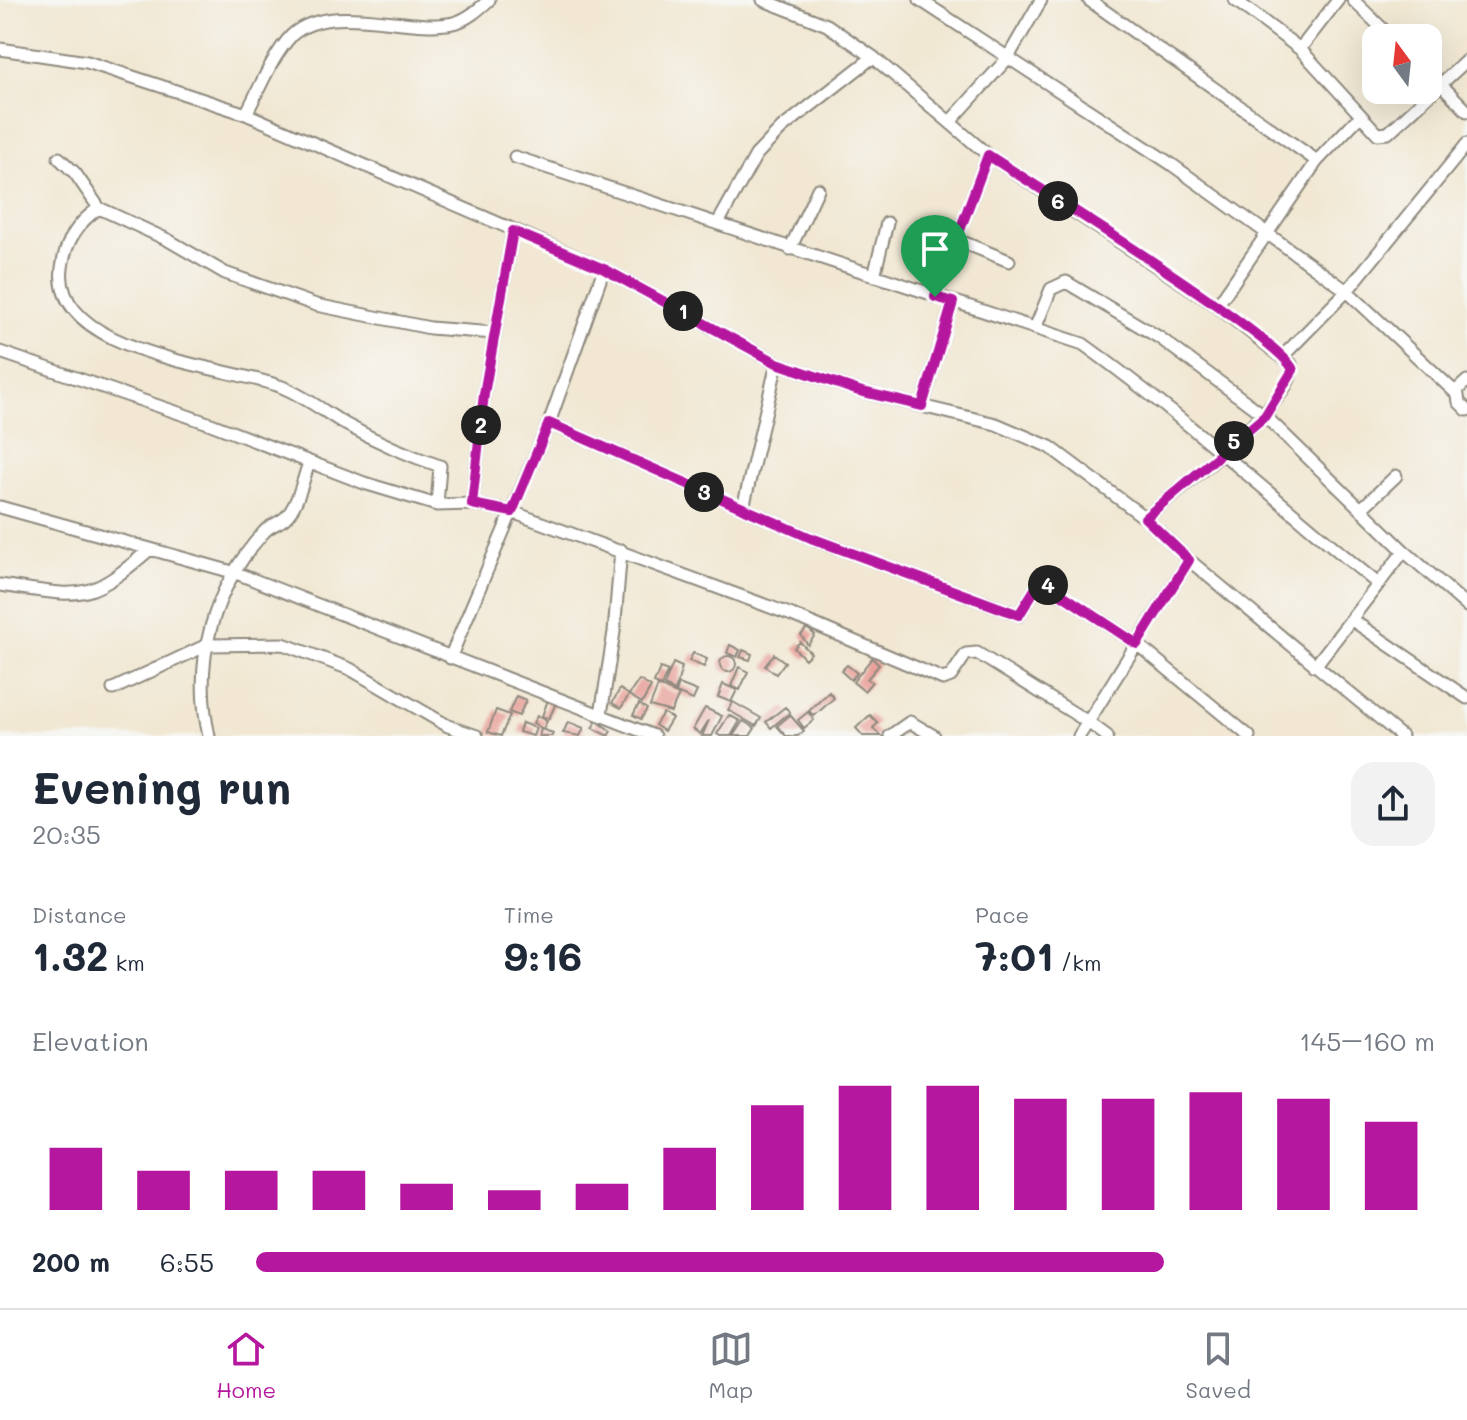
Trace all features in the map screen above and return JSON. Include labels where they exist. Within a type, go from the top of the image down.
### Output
[{"type":"street","points":[[246,114],[294,32],[316,22],[378,17],[426,24],[453,23],[472,14],[489,0]]},
{"type":"street","points":[[763,0],[827,25],[873,57],[988,155],[1217,306],[1291,364],[1291,377],[1265,416],[1145,518]]},
{"type":"street","points":[[920,0],[1171,164],[1347,291],[1457,394],[1467,410]]},
{"type":"street","points":[[950,122],[1007,59],[1041,0]]},
{"type":"street","points":[[1089,0],[1317,161]]},
{"type":"street","points":[[1235,0],[1300,49],[1359,117],[1378,134],[1388,133],[1419,104]]},
{"type":"street","points":[[1300,49],[1338,0]]},
{"type":"street","points":[[1353,0],[1378,24]]},
{"type":"street","points":[[0,49],[87,62],[246,114],[604,269],[777,363],[859,391],[996,424],[1050,447],[1145,518],[1189,560],[1401,736]]},
{"type":"street","points":[[718,223],[756,155],[791,120],[873,57]]},
{"type":"street","points":[[1442,82],[1467,60]]},
{"type":"street","points":[[1442,84],[1467,111]]},
{"type":"street","points":[[1217,306],[1317,161],[1359,117]]},
{"type":"street","points":[[1283,356],[1347,291],[1467,144]]},
{"type":"street","points":[[935,297],[988,155]]},
{"type":"street","points":[[515,157],[1083,344],[1155,396],[1378,584]]},
{"type":"street","points":[[59,158],[75,173],[99,208],[168,240],[225,273],[316,305],[430,328],[494,333]]},
{"type":"street","points":[[790,249],[818,189]]},
{"type":"street","points":[[99,208],[76,228],[63,259],[63,286],[76,314],[87,324],[148,351],[281,387],[395,450],[440,466],[437,505]]},
{"type":"street","points":[[874,276],[887,223]]},
{"type":"street","points":[[472,504],[494,333],[513,231]]},
{"type":"street","points":[[955,239],[1009,261]]},
{"type":"street","points":[[450,658],[549,423],[604,269]]},
{"type":"street","points":[[1036,326],[1054,285],[1066,282],[1076,285],[1160,338],[1265,416],[1404,551],[1467,606]]},
{"type":"street","points":[[922,406],[953,302]]},
{"type":"street","points":[[0,352],[211,424],[309,463],[437,505],[472,504],[512,512],[792,615],[943,679],[951,676],[966,654],[977,653],[1107,736]]},
{"type":"street","points":[[743,508],[777,363]]},
{"type":"street","points":[[1457,394],[1459,386],[1467,381]]},
{"type":"street","points":[[549,423],[811,538],[1019,615],[1037,586],[1046,584],[1137,644],[1249,736]]},
{"type":"street","points":[[209,736],[203,691],[207,645],[217,600],[264,532],[292,509],[309,463]]},
{"type":"street","points":[[1361,509],[1396,476]]},
{"type":"street","points":[[0,507],[236,573],[648,735]]},
{"type":"street","points":[[0,585],[61,594],[89,592],[110,584],[150,549]]},
{"type":"street","points":[[601,714],[614,632],[621,550]]},
{"type":"street","points":[[1315,666],[1404,551]]},
{"type":"street","points":[[1079,736],[1189,560]]},
{"type":"street","points":[[1352,620],[1467,698]]},
{"type":"street","points":[[113,689],[207,645],[283,644],[350,669],[445,731],[477,736]]},
{"type":"street","points":[[890,736],[910,722],[934,736]]},
{"type":"building","points":[[807,628],[815,635],[808,645],[801,635]]},
{"type":"building","points":[[800,642],[811,653],[805,659],[794,648]]},
{"type":"building","points":[[730,645],[740,650],[737,657],[727,653]]},
{"type":"building","points":[[743,650],[752,654],[750,660],[740,657]]},
{"type":"building","points":[[693,653],[707,659],[704,667],[689,661]]},
{"type":"building","points":[[774,654],[785,662],[776,674],[765,666]]},
{"type":"building","points":[[725,656],[731,656],[736,664],[734,670],[725,672],[720,667],[720,661]]},
{"type":"building","points":[[872,658],[879,665],[867,679],[872,682],[864,691],[853,682]]},
{"type":"building","points":[[673,663],[682,667],[675,691],[664,686]]},
{"type":"building","points":[[847,665],[857,673],[851,680],[841,671]]},
{"type":"building","points":[[739,667],[748,672],[740,690],[731,686]]},
{"type":"building","points":[[660,668],[668,671],[661,686],[654,683]]},
{"type":"building","points":[[639,680],[651,687],[642,703],[629,695]]},
{"type":"building","points":[[679,684],[697,691],[693,700],[676,693]]},
{"type":"building","points":[[723,684],[737,690],[731,702],[718,697]]},
{"type":"building","points":[[658,686],[679,695],[671,712],[650,706]]},
{"type":"building","points":[[620,689],[629,695],[621,708],[612,703]]},
{"type":"building","points":[[829,692],[834,698],[814,716],[809,711]]},
{"type":"building","points":[[516,696],[526,700],[519,716],[509,712]]},
{"type":"building","points":[[548,700],[556,703],[549,719],[542,716]]},
{"type":"building","points":[[733,702],[761,718],[756,726],[728,710]]},
{"type":"building","points":[[639,704],[647,709],[641,719],[633,715]]},
{"type":"building","points":[[785,707],[790,712],[771,728],[766,722]]},
{"type":"building","points":[[705,708],[722,716],[712,736],[702,736],[709,720],[700,734],[693,729]]},
{"type":"building","points":[[496,710],[510,715],[501,736],[488,732]]},
{"type":"building","points":[[808,712],[814,720],[804,728],[798,720]]},
{"type":"building","points":[[663,713],[672,718],[664,731],[655,725]]},
{"type":"building","points":[[729,715],[740,721],[731,736],[720,736],[717,734]]},
{"type":"building","points":[[790,715],[804,731],[798,736],[786,736],[777,726]]},
{"type":"building","points":[[870,715],[878,723],[873,728],[881,736],[863,736],[856,728]]},
{"type":"building","points":[[537,716],[547,721],[543,729],[533,723]]},
{"type":"building","points":[[597,721],[611,731],[608,736],[592,728]]},
{"type":"building","points":[[743,721],[755,728],[750,736],[733,736]]},
{"type":"building","points":[[568,722],[584,728],[580,736],[563,733]]},
{"type":"building","points":[[522,723],[536,728],[533,736],[519,732]]},
{"type":"building","points":[[541,729],[553,733],[552,736],[539,736]]},
{"type":"route","points":[[988,155],[1217,306],[1291,364],[1291,377],[1265,416],[1145,518],[1189,560],[1137,644],[1046,584],[1037,586],[1019,615],[811,538],[549,423],[512,512],[472,504],[484,394],[513,231],[604,269],[777,363],[859,391],[922,406],[953,302],[935,297],[988,155]]}]
